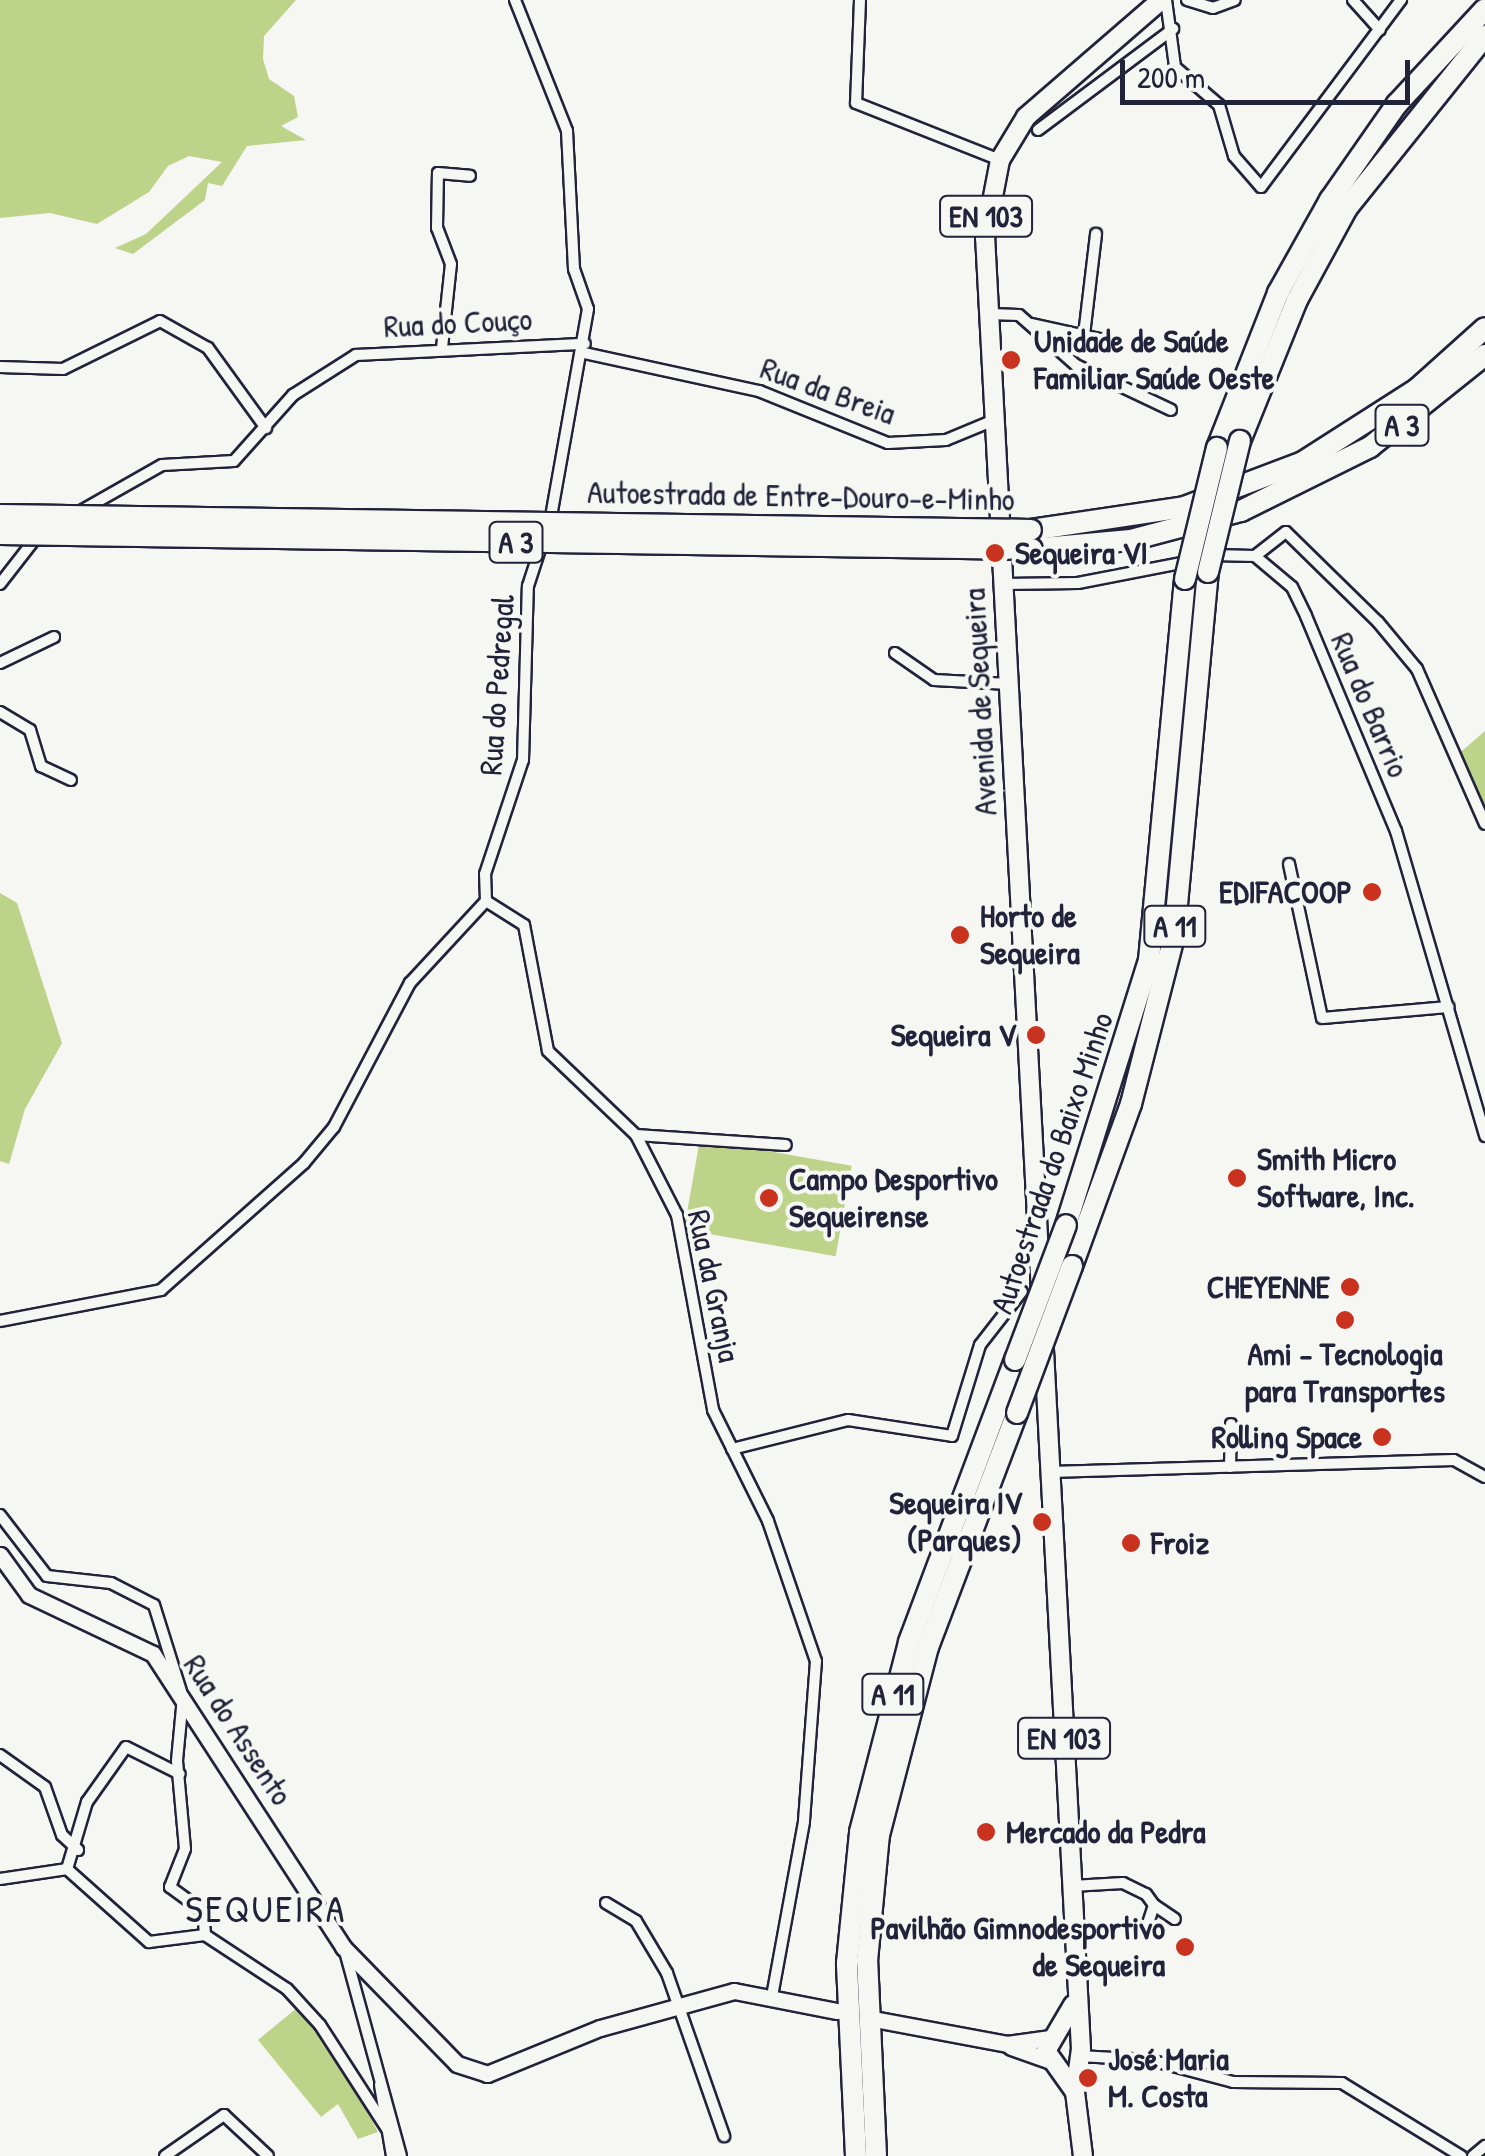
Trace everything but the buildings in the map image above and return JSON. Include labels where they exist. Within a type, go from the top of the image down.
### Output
[{"type":"highway","name":"Autoestrada do Baixo Minho","points":[[856,2156],[848,1963],[860,1832],[909,1642],[1114,1096],[1149,960],[1185,579],[1217,448],[1278,293],[1330,200],[1397,104],[1485,9]]},
{"type":"highway","name":"Autoestrada do Baixo Minho","points":[[876,2156],[867,1961],[879,1835],[928,1648],[1131,1104],[1174,937],[1208,572],[1240,441],[1297,300],[1347,208],[1485,36]]},
{"type":"highway","name":"Autoestrada de Entre-Douro-e-Minho","points":[[0,515],[1032,539],[1184,507],[1289,468],[1417,389],[1485,328]]},
{"type":"highway","name":"Autoestrada de Entre-Douro-e-Minho","points":[[0,534],[1131,540],[1241,511],[1370,447],[1485,355]]},
{"type":"main road","name":"Avenida de Sequeira","points":[[1050,1472],[986,208],[1000,160],[1046,97],[1164,0]]},
{"type":"main road","name":"EN 103","points":[[1050,1472],[1072,1886],[1073,2046]]},
{"type":"main road","points":[[1054,2062],[1073,2046]]},
{"type":"main road","points":[[1054,2062],[1073,2046]]},
{"type":"main road","points":[[1073,2046],[1083,2156]]},
{"type":"main road","points":[[1054,2062],[1075,2092]]},
{"type":"street","name":"Rua do Pedregal","points":[[486,901],[485,874],[523,760],[528,586],[565,472],[585,349],[568,131],[515,0]]},
{"type":"street","points":[[860,0],[856,103],[1000,160]]},
{"type":"street","points":[[1164,0],[1172,29],[1175,67],[1219,104],[1256,186],[1270,183],[1401,0]]},
{"type":"street","points":[[1187,0],[1213,8],[1235,0]]},
{"type":"street","points":[[1353,0],[1380,30]]},
{"type":"street","points":[[1038,130],[1172,29]]},
{"type":"street","points":[[442,348],[451,264],[438,228],[438,173],[470,176]]},
{"type":"street","points":[[1084,336],[1096,234]]},
{"type":"street","points":[[989,314],[1108,341]]},
{"type":"street","points":[[0,368],[63,369],[160,321],[208,348],[266,428]]},
{"type":"street","points":[[1030,324],[1089,372],[1171,410]]},
{"type":"street","name":"Rua do Couço","points":[[0,584],[19,549],[139,475],[234,461],[324,369],[356,355],[442,348],[585,349]]},
{"type":"street","name":"Rua da Breia","points":[[585,349],[759,392],[888,443],[946,440],[994,420]]},
{"type":"street","points":[[1004,584],[1114,578],[1230,550],[1255,556],[1286,532],[1417,669],[1485,824]]},
{"type":"street","name":"Rua do Barrio","points":[[1255,556],[1292,587],[1396,832],[1485,1136]]},
{"type":"street","points":[[0,663],[54,637]]},
{"type":"street","points":[[895,653],[934,680],[1009,684]]},
{"type":"street","points":[[0,712],[30,730],[41,766],[71,780]]},
{"type":"street","points":[[1290,864],[1322,1018],[1449,1007]]},
{"type":"street","points":[[0,1321],[162,1290],[304,1163],[334,1127],[410,983],[486,901]]},
{"type":"street","name":"Rua da Granja","points":[[486,901],[524,926],[548,1051],[636,1136],[677,1214],[713,1410],[795,1586],[816,1661],[804,1822],[772,1997]]},
{"type":"street","points":[[636,1136],[786,1145]]},
{"type":"street","points":[[732,1448],[848,1420],[952,1436],[980,1345],[1022,1291]]},
{"type":"street","points":[[1230,1467],[1231,1424]]},
{"type":"street","points":[[1050,1472],[1454,1460],[1485,1478]]},
{"type":"street","points":[[0,1515],[48,1576],[111,1583],[154,1604],[183,1694],[180,1774],[185,1849],[170,1886],[203,1911],[205,1936]]},
{"type":"street","name":"Rua do Assento","points":[[0,1555],[29,1595],[154,1654],[343,1947],[441,2052],[487,2074],[677,2004],[734,1991],[837,2011]]},
{"type":"street","points":[[67,1869],[78,1850],[87,1802],[126,1746],[180,1774]]},
{"type":"street","points":[[0,1755],[44,1787],[62,1836],[78,1850]]},
{"type":"street","points":[[67,1869],[149,1942],[205,1936],[296,1999],[387,2129]]},
{"type":"street","points":[[0,1879],[67,1869]]},
{"type":"street","points":[[1072,1886],[1123,1883],[1175,1920]]},
{"type":"street","points":[[606,1903],[636,1921],[677,2004],[724,2136]]},
{"type":"street","points":[[1146,1932],[1154,1905]]},
{"type":"street","points":[[343,1947],[366,2002],[400,2156]]},
{"type":"street","points":[[366,2002],[378,1985]]},
{"type":"street","points":[[879,2020],[1008,2044],[1073,2046],[1234,2082],[1342,2083],[1461,2156]]},
{"type":"street","points":[[1008,2044],[1054,2062]]},
{"type":"street","points":[[382,2079],[392,2156]]},
{"type":"street","points":[[165,2156],[224,2115],[268,2156]]},
{"type":"street","points":[[1472,2156],[1485,2146]]},
{"type":"green space","points":[[0,0],[296,0],[264,36],[263,59],[269,79],[294,96],[298,117],[281,126],[306,140],[247,146],[222,186],[208,183],[205,200],[133,254],[115,248],[146,234],[222,162],[189,156],[168,166],[149,192],[97,224],[50,213],[0,218]]},
{"type":"green space","points":[[1485,731],[1485,814],[1455,757]]},
{"type":"green space","points":[[0,893],[17,903],[62,1043],[25,1109],[9,1164],[0,1161]]},
{"type":"green space","name":"Campo Desportivo Sequeirense","points":[[700,1139],[852,1166],[836,1256],[684,1230]]},
{"type":"green space","points":[[298,2007],[340,2059],[378,2132],[358,2139],[338,2104],[321,2117],[258,2040]]},
{"type":"place","name":"Unidade de Saúde Familiar Saúde Oeste","points":[[1011,360]]},
{"type":"place","name":"Sequeira VI","points":[[995,553]]},
{"type":"place","name":"EDIFACOOP","points":[[1372,892]]},
{"type":"place","name":"Horto de Sequeira","points":[[960,935]]},
{"type":"place","name":"Sequeira V","points":[[1036,1035]]},
{"type":"place","name":"Smith Micro Software, Inc.","points":[[1237,1178]]},
{"type":"place","name":"Campo Desportivo Sequeirense","points":[[769,1198]]},
{"type":"place","name":"CHEYENNE","points":[[1350,1287]]},
{"type":"place","name":"Ami - Tecnologia para Transportes","points":[[1345,1320]]},
{"type":"place","name":"Rolling Space","points":[[1382,1437]]},
{"type":"place","name":"Sequeira IV (Parques)","points":[[1042,1522]]},
{"type":"place","name":"Froiz","points":[[1131,1543]]},
{"type":"place","name":"Mercado da Pedra","points":[[986,1832]]},
{"type":"place","name":"Pavilhão Gimnodesportivo de Sequeira","points":[[1185,1947]]},
{"type":"place","name":"José Maria M. Costa","points":[[1088,2078]]},
{"type":"district","name":"SEQUEIRA","points":[[266,1909]]}]
